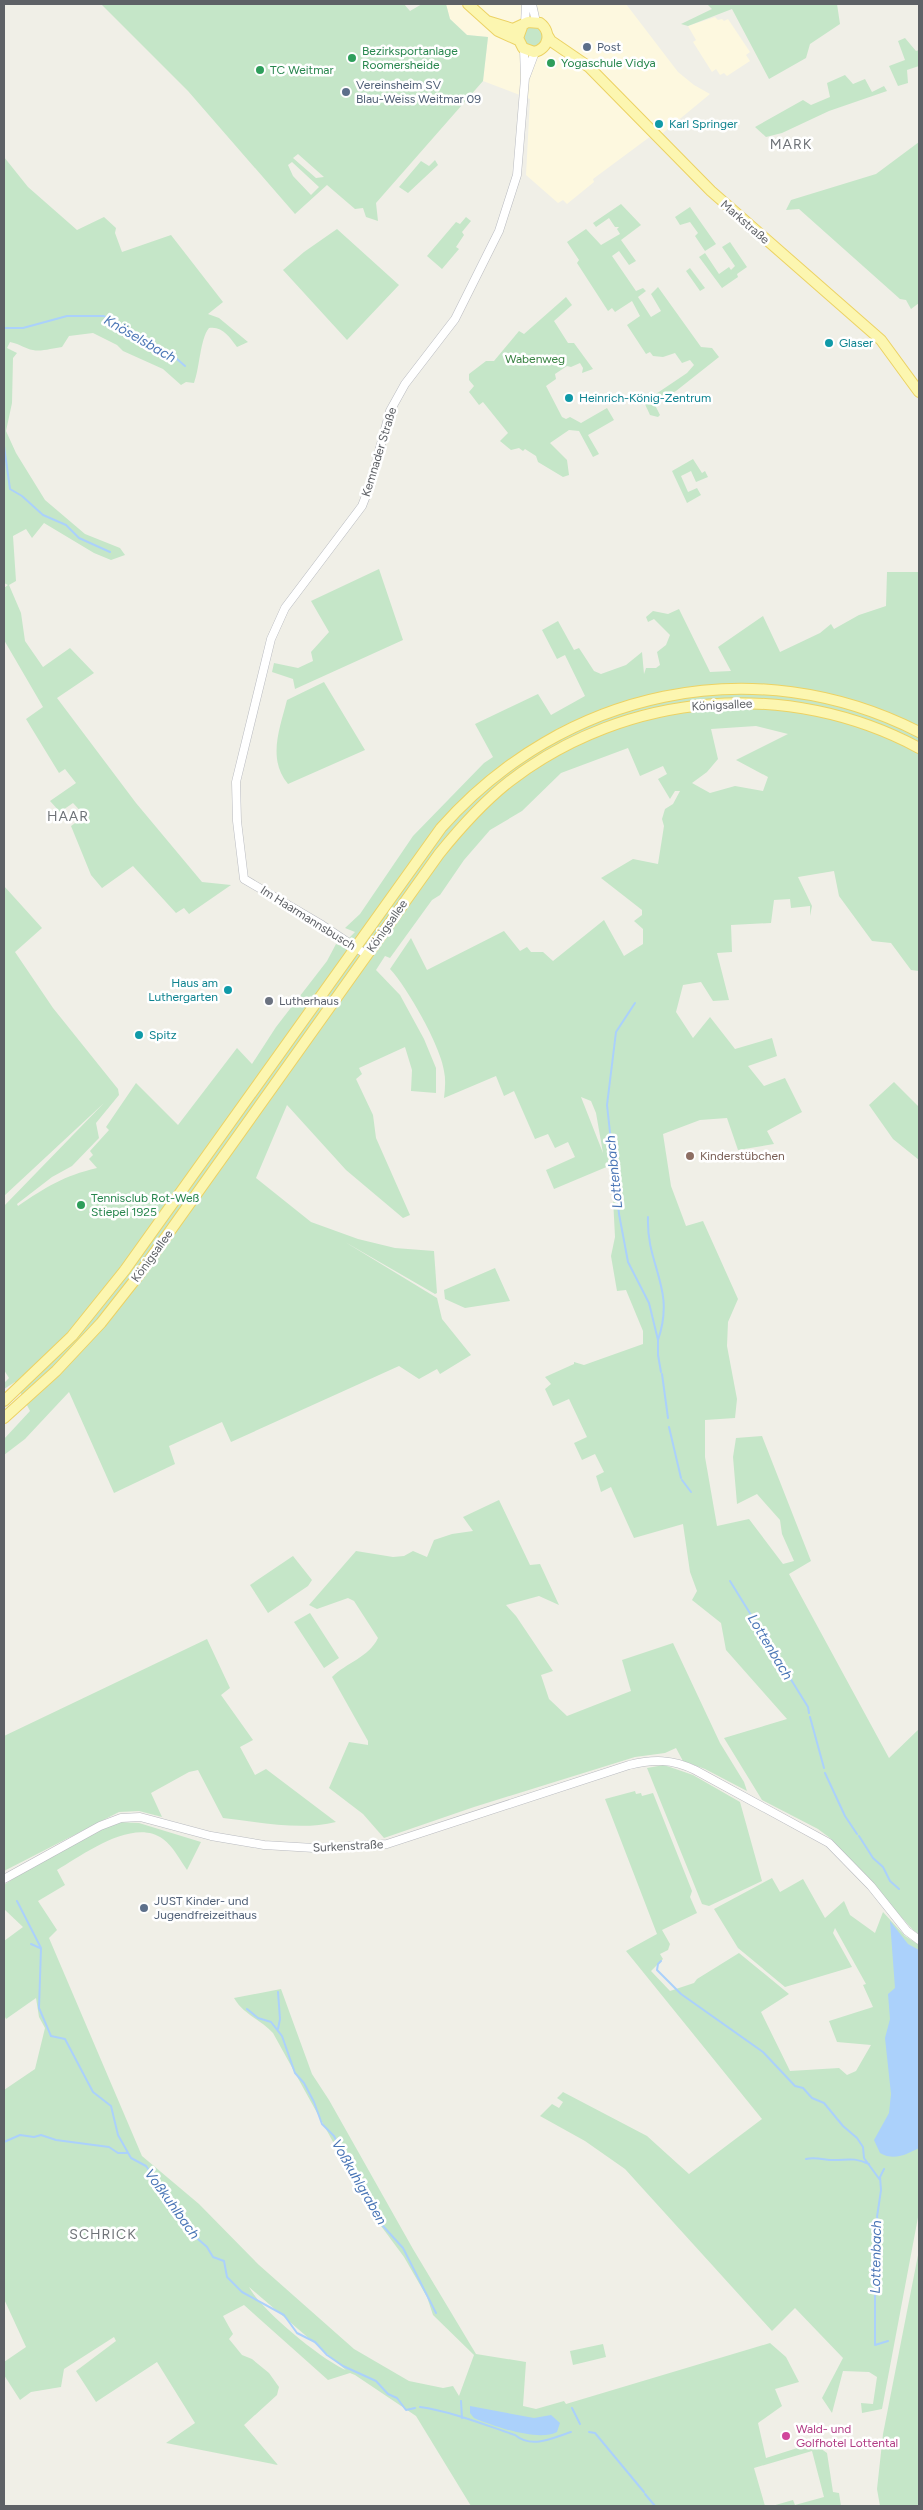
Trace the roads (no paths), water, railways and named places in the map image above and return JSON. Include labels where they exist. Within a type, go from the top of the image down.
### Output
[{"type":"main road","points":[[468,4],[498,31],[521,44],[539,50],[548,36],[544,27],[536,22],[513,29],[487,21]]},
{"type":"main road","points":[[521,44],[518,34],[523,25]]},
{"type":"main road","name":"Markstraße","points":[[548,36],[551,41],[588,67],[716,196],[881,340],[919,392]]},
{"type":"main road","name":"Markstraße","points":[[539,50],[569,53]]},
{"type":"main road","name":"Königsallee","points":[[4,1401],[72,1336],[125,1270],[437,834],[472,796],[529,751],[566,730],[605,713],[660,697],[728,689],[772,690],[823,697],[892,719],[919,732]]},
{"type":"main road","name":"Königsallee","points":[[4,1418],[56,1371],[122,1297],[439,854],[485,802],[538,761],[575,741],[612,725],[649,714],[688,706],[758,703],[827,712],[877,728],[919,748]]},
{"type":"street","points":[[523,25],[526,4]]},
{"type":"street","points":[[532,4],[536,22]]},
{"type":"street","name":"Kemnader Straße","points":[[248,882],[243,877],[237,821],[236,782],[271,639],[285,608],[362,506],[369,488],[390,411],[406,384],[455,319],[499,231],[517,175],[525,78],[521,44]]},
{"type":"street","name":"Kemnader Straße","points":[[525,78],[539,50]]},
{"type":"street","name":"Im Haarmannsbusch","points":[[248,882],[367,955]]},
{"type":"street","name":"Surkenstraße","points":[[4,1879],[100,1826],[122,1818],[140,1817],[211,1836],[264,1844],[314,1848],[387,1844],[629,1765],[662,1760],[683,1764],[829,1843],[871,1886],[907,1931],[919,1940]]},
{"type":"water","points":[[890,1921],[908,1944],[919,1950],[919,2148],[895,2157],[880,2153],[874,2140],[889,2113],[891,2094],[885,2038],[890,2019],[888,1994],[895,1988]]},
{"type":"water","points":[[470,2406],[534,2418],[551,2415],[560,2423],[557,2432],[549,2435],[515,2432],[474,2418],[470,2413]]},
{"type":"waterway","name":"Knöselsbach","points":[[4,328],[23,328],[67,316],[104,316],[130,333],[170,353],[185,366]]},
{"type":"waterway","points":[[4,446],[10,489],[22,496],[43,515],[66,525],[79,538],[110,552]]},
{"type":"waterway","name":"Lottenbach","points":[[635,1003],[616,1032],[607,1105],[619,1214],[628,1262],[649,1303],[658,1340],[661,1372]]},
{"type":"waterway","name":"Lottenbach","points":[[648,1217],[651,1250],[659,1277],[664,1306],[663,1322],[658,1340]]},
{"type":"waterway","name":"Lottenbach","points":[[662,1374],[668,1418]]},
{"type":"waterway","name":"Lottenbach","points":[[669,1427],[681,1478]]},
{"type":"waterway","name":"Lottenbach","points":[[682,1480],[691,1492]]},
{"type":"waterway","name":"Lottenbach","points":[[730,1581],[808,1707],[809,1713]]},
{"type":"waterway","name":"Lottenbach","points":[[810,1717],[824,1768]]},
{"type":"waterway","name":"Lottenbach","points":[[825,1773],[845,1816],[857,1834]]},
{"type":"waterway","name":"Lottenbach","points":[[859,1836],[873,1858],[883,1867],[890,1881],[899,1889]]},
{"type":"waterway","name":"Voßkuhlbach","points":[[17,1901],[41,1948],[39,2008],[51,2036],[65,2039],[93,2092],[111,2106],[118,2135],[131,2158],[146,2166],[198,2239],[207,2247],[213,2257],[224,2261],[227,2277],[242,2292],[284,2315],[297,2333],[315,2342],[327,2355],[343,2366],[376,2381],[388,2394],[397,2398],[406,2410],[415,2408]]},
{"type":"waterway","name":"Voßkuhlbach","points":[[31,1944],[40,1948]]},
{"type":"waterway","points":[[661,1961],[658,1964],[657,1970],[681,1994],[763,2052],[795,2086],[803,2088],[812,2098],[824,2103],[843,2126],[857,2138],[863,2147],[864,2158],[880,2180]]},
{"type":"waterway","points":[[278,1992],[280,2019],[278,2029]]},
{"type":"waterway","name":"Voßkuhlgraben","points":[[247,2009],[258,2018],[271,2022],[282,2036],[295,2073],[304,2083],[314,2102],[322,2124],[334,2136],[353,2175],[363,2184],[366,2198],[375,2208],[383,2226],[403,2248],[436,2313]]},
{"type":"waterway","points":[[4,2142],[20,2135],[34,2137],[41,2135],[56,2140],[109,2147],[118,2153],[127,2153]]},
{"type":"waterway","points":[[806,2159],[853,2159],[869,2164]]},
{"type":"waterway","name":"Lottenbach","points":[[884,2169],[880,2177],[881,2190],[877,2217],[880,2225],[876,2244],[878,2261],[875,2276],[875,2345],[888,2341]]},
{"type":"waterway","name":"Voßkuhlgraben","points":[[461,2401],[462,2418]]},
{"type":"waterway","name":"Voßkuhlbach","points":[[420,2407],[468,2419],[528,2441],[542,2441],[571,2432]]},
{"type":"waterway","points":[[572,2408],[580,2424]]},
{"type":"waterway","name":"Voßkuhlbach","points":[[589,2432],[595,2433],[644,2492]]},
{"type":"waterway","name":"Voßkuhlbach","points":[[645,2494],[655,2506]]},
{"type":"place","name":"Post","points":[[587,47]]},
{"type":"place","name":"Bezirksportanlage Roomersheide","points":[[352,58]]},
{"type":"place","name":"Yogaschule Vidya","points":[[551,63]]},
{"type":"place","name":"TC Weitmar","points":[[260,70]]},
{"type":"place","name":"Vereinsheim SV Blau-Weiss Weitmar 09","points":[[346,92]]},
{"type":"place","name":"Karl Springer","points":[[659,124]]},
{"type":"place","name":"Glaser","points":[[829,343]]},
{"type":"place","name":"Heinrich-König-Zentrum","points":[[569,398]]},
{"type":"place","name":"Haus am Luthergarten","points":[[228,990]]},
{"type":"place","name":"Lutherhaus","points":[[269,1001]]},
{"type":"place","name":"Spitz","points":[[139,1035]]},
{"type":"place","name":"Kinderstübchen","points":[[690,1156]]},
{"type":"place","name":"Tennisclub Rot-Weß Stiepel 1925","points":[[81,1205]]},
{"type":"place","name":"JUST Kinder- und Jugendfreizeithaus","points":[[144,1908]]},
{"type":"place","name":"Wald- und Golfhotel Lottental","points":[[786,2436]]},
{"type":"district","name":"MARK","points":[[791,144]]},
{"type":"district","name":"HAAR","points":[[68,816]]},
{"type":"district","name":"SCHRICK","points":[[103,2234]]},
{"type":"park label","name":"Wabenweg","points":[[535,359]]}]
